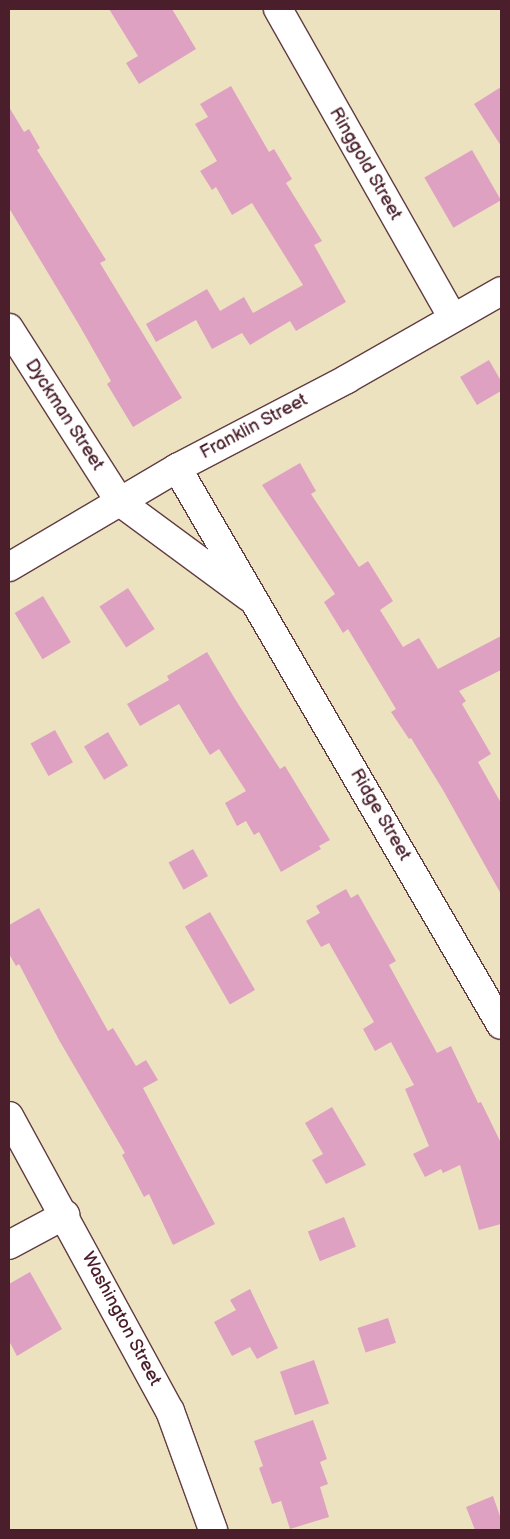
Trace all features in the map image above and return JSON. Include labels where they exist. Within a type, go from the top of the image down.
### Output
[{"type":"street","name":"Ringgold Street","points":[[278,9],[453,318]]},
{"type":"street","name":"Franklin Street","points":[[9,567],[177,468],[501,291]]},
{"type":"street","name":"Dyckman Street","points":[[9,328],[120,502]]},
{"type":"street","name":"Ridge Street","points":[[177,468],[258,604],[501,1025]]},
{"type":"street","name":"Ridge Street","points":[[120,502],[258,604]]},
{"type":"street","name":"Washington Street","points":[[9,1116],[65,1215],[170,1411],[213,1530]]},
{"type":"street","points":[[9,1245],[65,1215]]},
{"type":"building","points":[[109,9],[172,9],[196,49],[139,84],[126,63],[138,56]]},
{"type":"building","points":[[231,86],[269,152],[274,149],[292,179],[286,183],[322,241],[314,245],[346,302],[296,331],[290,321],[250,345],[242,333],[212,349],[196,320],[156,342],[146,324],[207,289],[220,311],[244,297],[253,313],[303,285],[252,203],[232,215],[216,187],[212,190],[200,171],[217,161],[195,124],[208,117],[200,104]]},
{"type":"building","points":[[501,87],[501,146],[474,104]]},
{"type":"building","points":[[9,107],[24,132],[29,129],[40,148],[37,150],[106,260],[100,263],[182,398],[133,427],[107,384],[111,381],[9,208]]},
{"type":"building","points":[[472,150],[501,200],[453,228],[424,178]]},
{"type":"building","points":[[489,360],[501,381],[501,391],[477,405],[460,377]]},
{"type":"building","points":[[300,463],[316,491],[311,494],[359,567],[368,561],[393,601],[380,610],[403,647],[419,638],[438,669],[501,636],[501,670],[459,691],[466,701],[462,704],[491,754],[478,762],[501,803],[501,894],[443,790],[411,738],[409,739],[391,712],[396,709],[348,629],[343,633],[324,602],[335,594],[262,485]]},
{"type":"building","points":[[128,588],[155,629],[126,648],[99,607]]},
{"type":"building","points":[[43,596],[71,642],[43,659],[15,613]]},
{"type":"building","points":[[207,652],[280,769],[285,766],[330,840],[319,846],[321,849],[281,872],[259,832],[254,835],[246,821],[237,826],[225,803],[246,791],[219,749],[210,755],[179,704],[140,726],[127,704],[169,680],[167,676]]},
{"type":"building","points":[[55,730],[73,762],[48,776],[31,744]]},
{"type":"building","points":[[108,732],[128,765],[104,780],[84,746]]},
{"type":"building","points":[[193,849],[208,876],[184,890],[169,863]]},
{"type":"building","points":[[346,889],[351,898],[358,894],[396,961],[389,965],[437,1053],[451,1046],[478,1103],[481,1102],[501,1143],[501,1224],[479,1230],[460,1165],[443,1173],[441,1169],[425,1177],[413,1154],[429,1146],[405,1089],[414,1085],[391,1042],[375,1051],[363,1029],[374,1022],[329,943],[321,947],[306,921],[320,913],[316,906]]},
{"type":"building","points":[[39,908],[108,1031],[113,1028],[136,1066],[146,1060],[158,1080],[143,1088],[215,1224],[173,1245],[149,1194],[144,1197],[122,1155],[125,1153],[59,1040],[19,964],[16,966],[9,954],[9,925]]},
{"type":"building","points":[[210,912],[255,990],[230,1004],[185,926]]},
{"type":"building","points":[[332,1107],[366,1165],[326,1184],[312,1160],[323,1154],[305,1123]]},
{"type":"building","points":[[344,1217],[356,1247],[320,1261],[308,1232]]},
{"type":"building","points":[[30,1272],[62,1329],[17,1356],[9,1341],[9,1284]]},
{"type":"building","points":[[250,1289],[278,1348],[257,1359],[250,1347],[232,1356],[214,1322],[236,1310],[230,1300]]},
{"type":"building","points":[[388,1318],[396,1343],[366,1353],[358,1328]]},
{"type":"building","points":[[314,1360],[329,1403],[295,1415],[280,1372]]},
{"type":"building","points":[[313,1420],[327,1459],[320,1462],[328,1484],[320,1487],[329,1517],[290,1529],[281,1501],[272,1504],[259,1468],[263,1466],[254,1441]]},
{"type":"building","points":[[493,1496],[501,1519],[501,1530],[475,1530],[466,1507]]}]
